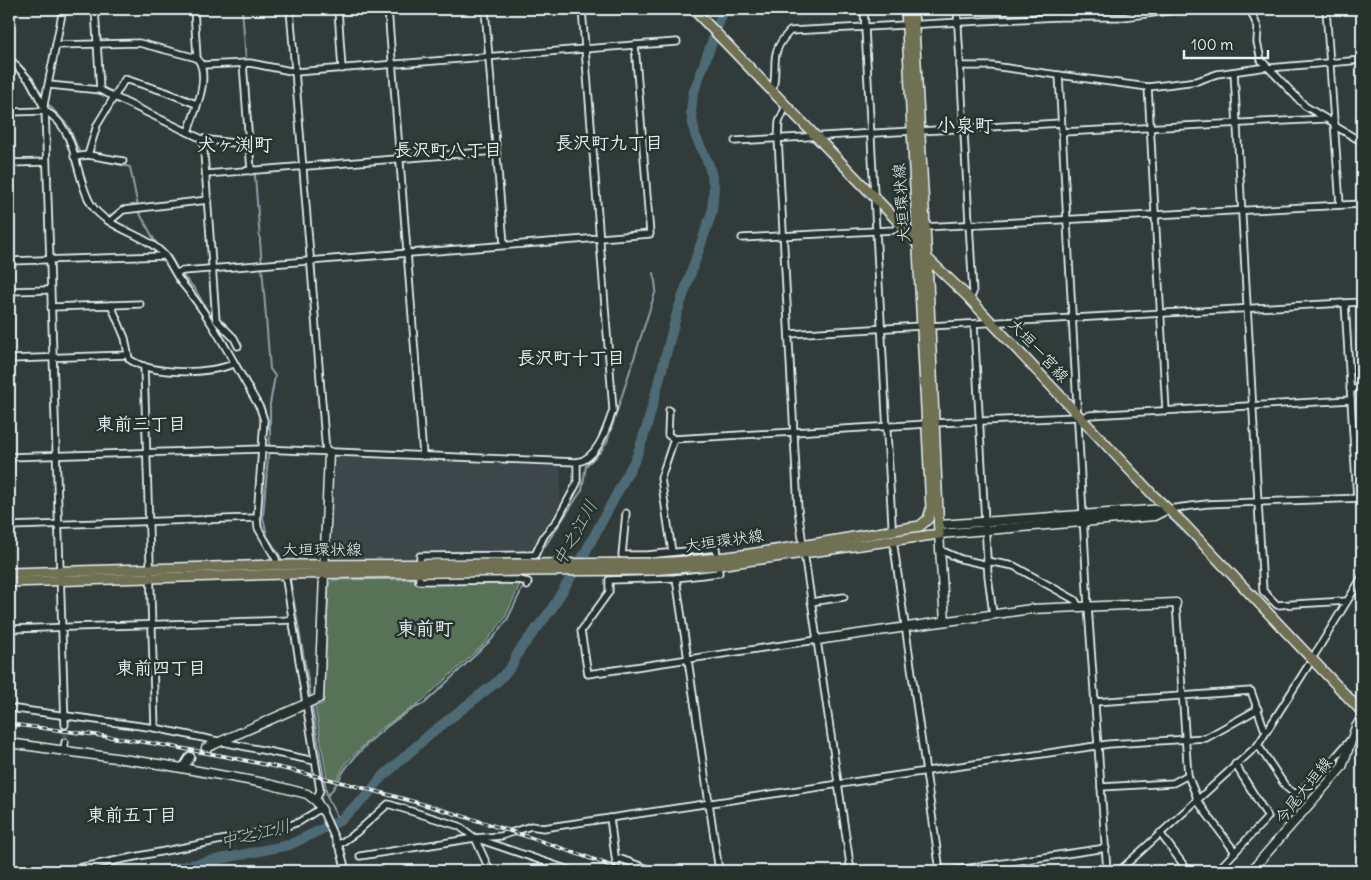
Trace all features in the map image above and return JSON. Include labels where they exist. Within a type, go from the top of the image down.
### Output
[{"type":"main road","name":"大垣一宮線","points":[[693,9],[875,198],[919,246],[926,257],[993,323],[1079,416],[1362,712]]},
{"type":"main road","name":"大垣環状線","points":[[906,9],[910,24],[926,257],[926,326]]},
{"type":"main road","name":"大垣環状線","points":[[910,24],[913,9]]},
{"type":"main road","name":"大垣環状線","points":[[916,131],[919,246],[939,529]]},
{"type":"main road","name":"大垣環状線","points":[[931,424],[931,509]]},
{"type":"main road","points":[[920,526],[928,519],[931,509]]},
{"type":"main road","points":[[931,509],[939,529]]},
{"type":"main road","name":"大垣環状線","points":[[804,549],[920,526],[939,529]]},
{"type":"main road","name":"大垣環状線","points":[[9,582],[60,581],[277,565],[326,569],[419,568],[532,562],[650,566],[717,561],[804,549],[893,540],[939,529]]},
{"type":"main road","name":"大垣環状線","points":[[9,572],[284,574],[326,569]]},
{"type":"street","points":[[63,9],[45,104],[65,725]]},
{"type":"street","points":[[95,9],[100,90]]},
{"type":"street","points":[[188,132],[202,82],[202,65],[198,58],[194,9]]},
{"type":"street","points":[[206,748],[319,698],[326,569],[327,452],[290,9]]},
{"type":"street","points":[[338,9],[342,69]]},
{"type":"street","points":[[388,9],[423,456]]},
{"type":"street","points":[[484,9],[504,245]]},
{"type":"street","points":[[9,457],[262,449],[582,461],[594,450],[605,434],[613,410],[582,9]]},
{"type":"street","points":[[864,9],[892,524]]},
{"type":"street","points":[[957,9],[972,294],[969,298]]},
{"type":"street","points":[[1056,9],[1057,17]]},
{"type":"street","points":[[772,92],[775,83],[774,56],[777,47],[790,31],[1057,17],[1123,17],[1183,9]]},
{"type":"street","points":[[1250,9],[1258,28],[1258,55],[1268,67],[1300,102],[1362,142]]},
{"type":"street","points":[[1326,9],[1340,205]]},
{"type":"street","points":[[202,65],[243,63],[296,72],[677,42]]},
{"type":"street","points":[[56,45],[139,43],[198,58]]},
{"type":"street","points":[[178,272],[650,234],[635,45]]},
{"type":"street","points":[[9,58],[30,81],[63,128],[74,157],[79,178],[98,214],[156,247],[165,256],[200,304],[260,408],[264,420],[256,518],[258,528],[276,559],[277,565]]},
{"type":"street","points":[[960,66],[992,66],[1148,87],[1197,81],[1217,74],[1268,67],[1362,60]]},
{"type":"street","points":[[243,63],[251,171]]},
{"type":"street","points":[[1234,72],[1263,591],[1277,604],[1347,601]]},
{"type":"street","points":[[1058,75],[1079,416],[1088,607],[1108,871]]},
{"type":"street","points":[[85,156],[97,125],[125,79],[196,104]]},
{"type":"street","points":[[49,85],[100,90],[204,139],[234,143]]},
{"type":"street","points":[[1148,87],[1166,411]]},
{"type":"street","points":[[9,112],[45,104]]},
{"type":"street","points":[[786,106],[779,122],[778,138],[798,509],[851,871]]},
{"type":"street","points":[[1062,132],[1324,119]]},
{"type":"street","points":[[735,141],[1061,123]]},
{"type":"street","points":[[204,139],[216,320],[234,338],[238,346]]},
{"type":"street","points":[[206,174],[496,151]]},
{"type":"street","points":[[74,157],[85,156],[123,161]]},
{"type":"street","points":[[9,163],[46,162]]},
{"type":"street","points":[[110,221],[123,210],[208,200]]},
{"type":"street","points":[[924,228],[1362,204]]},
{"type":"street","points":[[742,238],[894,230],[900,225]]},
{"type":"street","points":[[9,261],[165,256]]},
{"type":"street","points":[[9,291],[50,290]]},
{"type":"street","points":[[789,334],[1362,302]]},
{"type":"street","points":[[939,529],[985,522],[1168,509],[1207,504],[1359,498],[1350,400],[1345,303]]},
{"type":"street","points":[[51,307],[140,304]]},
{"type":"street","points":[[111,305],[125,338],[128,356],[137,365],[186,373],[234,364]]},
{"type":"street","points":[[974,324],[985,522],[993,614]]},
{"type":"street","points":[[9,359],[128,356]]},
{"type":"street","points":[[144,366],[155,728]]},
{"type":"street","points":[[1350,389],[1362,389]]},
{"type":"street","points":[[669,410],[668,435],[674,439],[1350,400]]},
{"type":"street","points":[[672,552],[661,478],[674,439]]},
{"type":"street","points":[[1354,451],[1362,452]]},
{"type":"street","points":[[527,586],[528,582],[519,580],[419,581],[420,556],[532,562],[577,483],[577,462]]},
{"type":"street","points":[[939,529],[986,531],[1084,523],[1155,516],[1168,509]]},
{"type":"street","points":[[626,513],[622,555],[716,548],[719,573],[676,578],[609,580],[609,592],[581,631],[588,674],[1031,609],[1176,603],[1189,782],[1197,798],[1235,852]]},
{"type":"street","points":[[9,526],[256,518]]},
{"type":"street","points":[[939,529],[945,621]]},
{"type":"street","points":[[893,540],[940,871]]},
{"type":"street","points":[[940,550],[961,559],[1014,566],[1075,600],[1079,607]]},
{"type":"street","points":[[284,574],[309,703],[320,790],[316,800]]},
{"type":"street","points":[[1315,654],[1362,577]]},
{"type":"street","points":[[676,578],[719,871]]},
{"type":"street","points":[[811,602],[844,597]]},
{"type":"street","points":[[9,629],[292,620]]},
{"type":"street","points":[[1123,870],[1197,798],[1258,745],[1308,666]]},
{"type":"street","points":[[1095,702],[1251,691],[1264,728],[1267,730]]},
{"type":"street","points":[[9,708],[155,728],[315,761]]},
{"type":"street","points":[[360,856],[475,838],[501,836],[532,826],[543,828],[1098,746],[1206,738],[1258,709]]},
{"type":"street","name":"今尾大垣線","points":[[1251,871],[1342,767],[1362,717]]},
{"type":"street","points":[[1258,745],[1286,787],[1295,794],[1321,774],[1352,739]]},
{"type":"street","points":[[9,744],[64,746],[297,790],[316,800],[322,809],[341,852],[346,871]]},
{"type":"street","points":[[183,768],[190,757]]},
{"type":"street","points":[[1217,871],[1268,817],[1235,764]]},
{"type":"street","points":[[1101,786],[1173,783],[1188,775]]},
{"type":"street","points":[[337,842],[357,832],[388,804],[460,826],[475,838],[572,871]]},
{"type":"street","points":[[62,871],[278,829],[299,822],[322,809]]},
{"type":"street","points":[[610,818],[618,871]]},
{"type":"street","points":[[1160,833],[1188,871]]},
{"type":"street","points":[[475,838],[490,871]]},
{"type":"street","points":[[950,871],[1106,848]]},
{"type":"street","points":[[616,859],[621,859],[654,871]]},
{"type":"shaded area","points":[[337,457],[561,466],[560,507],[532,551],[417,554],[417,558],[334,558],[332,555],[334,459]]},
{"type":"green space","points":[[415,579],[415,583],[521,582],[505,618],[485,643],[422,701],[380,729],[346,763],[336,780],[327,778],[315,706],[323,704],[329,583],[333,580]]},
{"type":"waterway","points":[[242,9],[270,369],[275,376],[270,404],[270,435],[263,517],[267,536],[282,559]]},
{"type":"waterway","name":"中之江川","points":[[161,871],[289,845],[339,821],[366,797],[381,778],[429,735],[498,681],[511,667],[519,651],[551,610],[580,562],[636,458],[647,426],[677,313],[712,212],[714,186],[709,165],[695,135],[691,112],[693,94],[724,9]]},
{"type":"waterway","points":[[9,53],[27,72],[44,98]]},
{"type":"waterway","points":[[46,102],[69,127],[80,154]]},
{"type":"waterway","points":[[86,157],[130,167],[139,212],[156,243],[169,254],[178,270]]},
{"type":"waterway","points":[[545,546],[582,490],[586,466],[607,442],[656,290],[654,273]]},
{"type":"waterway","points":[[181,274],[195,289],[212,319]]},
{"type":"waterway","points":[[249,384],[264,408],[269,429]]},
{"type":"waterway","points":[[290,579],[311,698]]},
{"type":"waterway","points":[[327,796],[349,764],[375,737],[404,714],[425,703],[493,638],[507,620],[523,587]]},
{"type":"waterway","points":[[312,705],[327,796],[339,821]]},
{"type":"tunnel","points":[[65,725],[65,742]]},
{"type":"tunnel","points":[[190,757],[206,748]]},
{"type":"railway","points":[[9,724],[163,745],[352,785],[517,833],[625,871]]},
{"type":"district","name":"小泉町","points":[[965,125]]},
{"type":"district","name":"長沢町九丁目","points":[[609,143]]},
{"type":"district","name":"犬ヶ渕町","points":[[235,144]]},
{"type":"district","name":"長沢町八丁目","points":[[448,150]]},
{"type":"district","name":"長沢町十丁目","points":[[571,358]]},
{"type":"district","name":"東前三丁目","points":[[141,424]]},
{"type":"district","name":"東前町","points":[[425,628]]},
{"type":"district","name":"東前四丁目","points":[[161,668]]},
{"type":"district","name":"東前五丁目","points":[[132,815]]}]
